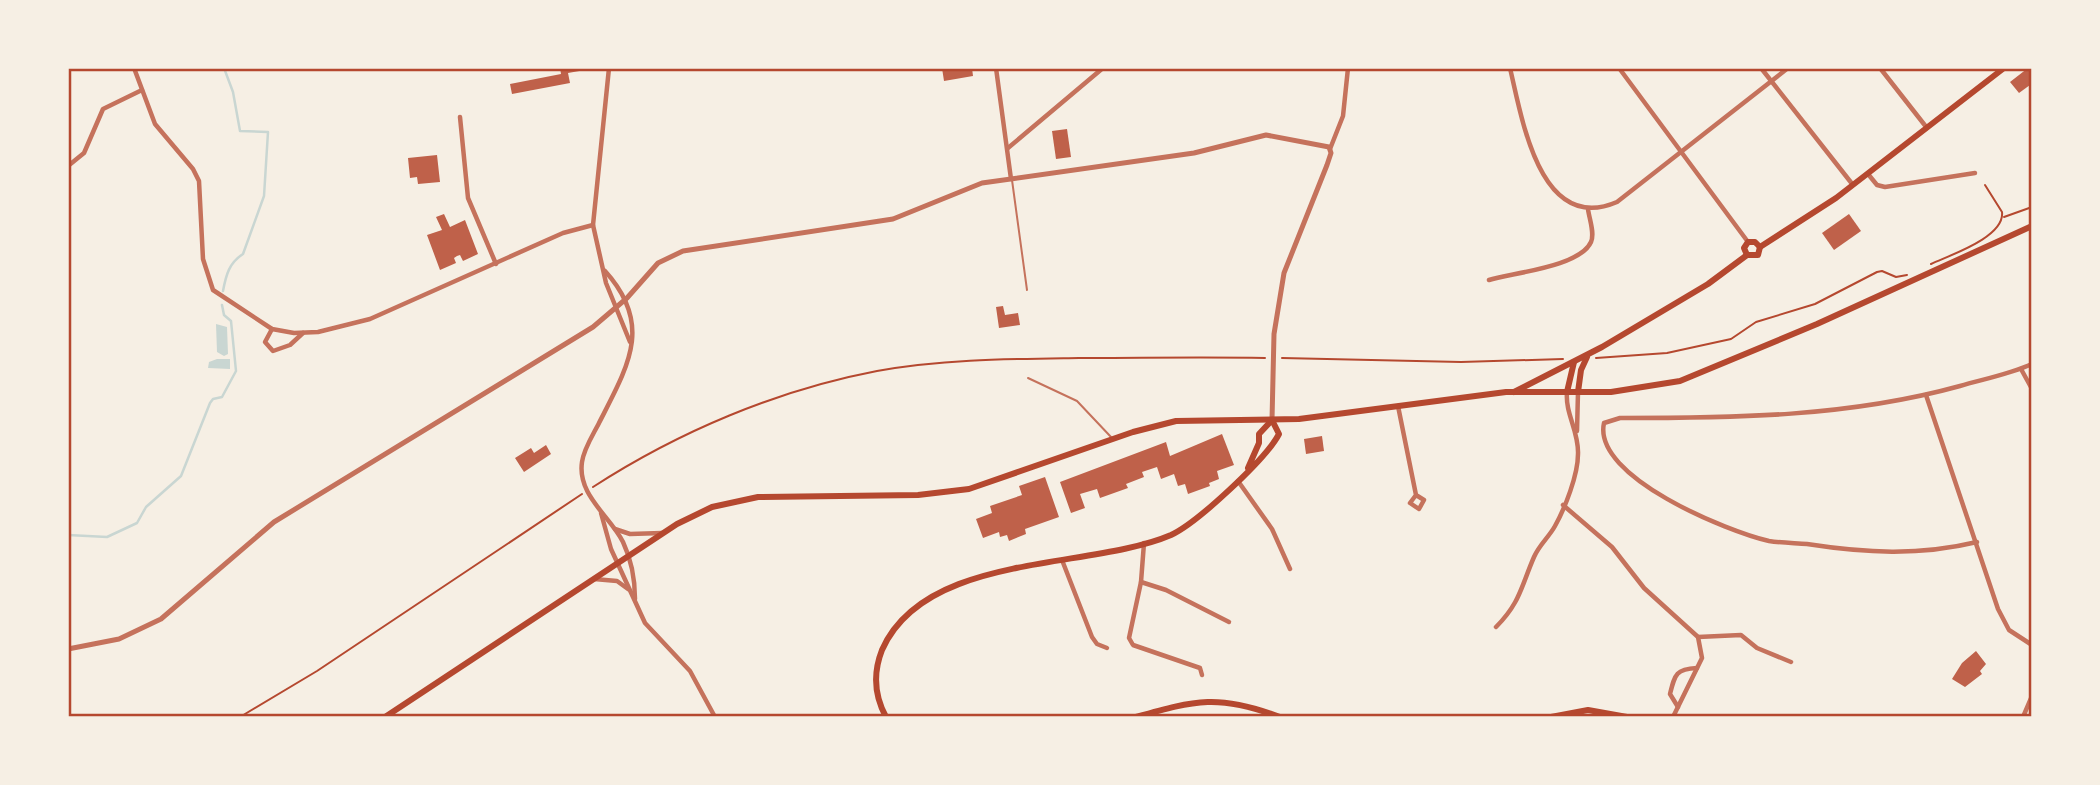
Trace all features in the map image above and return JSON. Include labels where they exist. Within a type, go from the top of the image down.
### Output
[{"type":"main road","points":[[1514,392],[1587,355],[1708,284],[1747,255],[1758,255],[1760,247],[1804,221],[1928,129],[2004,68]]},
{"type":"main road","points":[[385,717],[663,533],[700,512],[758,497],[918,495],[969,489],[1112,439],[1176,421],[1272,420],[1514,392],[1578,392],[1654,387],[1708,372],[2032,226]]},
{"type":"main road","points":[[1747,255],[1744,248],[1748,242],[1755,242],[1760,247]]},
{"type":"main road","points":[[1578,392],[1581,370],[1587,355]]},
{"type":"main road","points":[[1567,391],[1575,361]]},
{"type":"main road","points":[[886,717],[877,696],[876,669],[885,645],[904,620],[925,603],[967,582],[1003,570],[1144,543],[1171,535],[1193,522],[1274,444],[1279,434],[1272,420]]},
{"type":"main road","points":[[1248,468],[1259,443],[1259,434],[1272,420]]},
{"type":"main road","points":[[1136,717],[1209,700],[1246,705],[1280,717]]},
{"type":"main road","points":[[1551,717],[1588,710],[1627,717]]},
{"type":"street","points":[[134,68],[155,124],[193,169],[199,181],[203,259],[212,290],[272,329],[303,333],[370,319],[571,230],[593,225]]},
{"type":"street","points":[[610,68],[593,225],[615,309],[630,342]]},
{"type":"street","points":[[996,68],[1011,179]]},
{"type":"street","points":[[1008,148],[1102,68]]},
{"type":"street","points":[[1272,420],[1273,342],[1284,272],[1327,165],[1330,149],[1343,116],[1348,68]]},
{"type":"street","points":[[1510,68],[1523,121],[1547,182],[1568,203],[1588,209],[1617,202],[1788,68]]},
{"type":"street","points":[[1619,68],[1748,242]]},
{"type":"street","points":[[1761,68],[1853,185]]},
{"type":"street","points":[[1880,68],[1928,129]]},
{"type":"street","points":[[68,166],[84,153],[103,109],[142,90]]},
{"type":"street","points":[[460,117],[463,125],[468,198],[496,264]]},
{"type":"street","points":[[68,649],[119,639],[161,619],[274,522],[565,345],[615,309],[658,263],[676,253],[893,219],[975,185],[1194,153],[1270,135],[1330,149]]},
{"type":"street","points":[[1868,174],[1877,185],[1885,187],[1975,173]]},
{"type":"street","points":[[1489,280],[1543,269],[1588,246],[1592,239],[1588,209]]},
{"type":"street","points":[[605,271],[627,298],[632,316],[630,342],[624,375],[582,461],[583,482],[600,512],[615,528],[628,556],[635,599]]},
{"type":"street","points":[[272,329],[265,342],[273,351],[290,345],[303,333]]},
{"type":"street","points":[[1977,542],[1897,554],[1769,541],[1699,514],[1642,485],[1615,457],[1605,439],[1604,423],[1620,418],[1731,418],[1814,413],[1926,395],[2032,364]]},
{"type":"street","points":[[2021,369],[2032,389]]},
{"type":"street","points":[[1567,391],[1566,404],[1577,432]]},
{"type":"street","points":[[1496,627],[1520,597],[1534,556],[1555,526],[1563,505],[1578,457],[1578,392]]},
{"type":"street","points":[[1926,395],[2004,622],[2009,630],[2032,645]]},
{"type":"street","points":[[1398,406],[1416,495]]},
{"type":"street","points":[[1237,480],[1272,529],[1290,569]]},
{"type":"street","points":[[1563,505],[1612,547],[1644,588],[1699,637],[1702,658],[1673,717]]},
{"type":"street","points":[[600,512],[604,530],[649,629],[690,671],[715,717]]},
{"type":"street","points":[[615,528],[634,535],[663,533]]},
{"type":"street","points":[[1144,543],[1141,582],[1129,638],[1133,645],[1200,668],[1202,676]]},
{"type":"street","points":[[1062,559],[1092,637],[1097,645],[1107,648]]},
{"type":"street","points":[[593,579],[617,581],[632,593]]},
{"type":"street","points":[[1141,582],[1166,590],[1229,622]]},
{"type":"street","points":[[1699,637],[1741,635],[1757,648],[1791,662]]},
{"type":"street","points":[[1678,708],[1670,694],[1675,672],[1680,668],[1698,667]]},
{"type":"street","points":[[2023,717],[2032,696]]},
{"type":"lane","points":[[1011,179],[1027,290]]},
{"type":"lane","points":[[1028,378],[1077,401],[1107,430],[1112,439]]},
{"type":"path","points":[[1985,186],[2003,218]]},
{"type":"path","points":[[1931,264],[1991,236],[2003,218],[2032,207]]},
{"type":"path","points":[[1602,358],[1667,353],[1721,341],[1740,334],[1756,322],[1815,304],[1877,272],[1899,277],[1918,270]]},
{"type":"path","points":[[601,481],[648,454],[729,416],[780,397],[876,371],[972,360],[1263,358]]},
{"type":"path","points":[[1278,358],[1461,362],[1562,359]]},
{"type":"path","points":[[240,717],[317,671],[576,497]]},
{"type":"shaded area","points":[[216,324],[227,327],[228,354],[224,356],[217,352]]},
{"type":"shaded area","points":[[230,359],[230,369],[208,368],[209,362]]},
{"type":"building","points":[[560,68],[585,70],[568,73],[570,83],[512,94],[510,84],[561,74]]},
{"type":"building","points":[[942,68],[972,68],[973,76],[944,81]]},
{"type":"building","points":[[2028,68],[2032,70],[2032,87],[2030,85],[2019,93],[2010,82]]},
{"type":"building","points":[[1067,129],[1071,157],[1056,159],[1052,131]]},
{"type":"building","points":[[437,155],[440,182],[418,184],[417,177],[410,178],[408,158]]},
{"type":"building","points":[[444,214],[450,227],[465,220],[478,254],[463,261],[460,255],[457,256],[454,258],[456,263],[440,270],[427,235],[442,230],[436,217]]},
{"type":"building","points":[[1849,214],[1861,231],[1834,250],[1822,233]]},
{"type":"building","points":[[1003,306],[1005,315],[1018,313],[1020,325],[999,328],[996,307]]},
{"type":"building","points":[[1222,434],[1234,465],[1217,471],[1219,479],[1209,483],[1210,486],[1188,494],[1185,484],[1178,486],[1174,474],[1161,479],[1157,467],[1142,472],[1144,477],[1126,484],[1128,488],[1100,498],[1097,489],[1080,494],[1085,508],[1071,513],[1060,482],[1166,442],[1170,456]]},
{"type":"building","points":[[1322,436],[1324,451],[1306,454],[1304,439]]},
{"type":"building","points":[[546,445],[551,454],[524,472],[515,458],[531,448],[534,453]]},
{"type":"building","points":[[1045,477],[1059,517],[1025,529],[1026,534],[1009,541],[1007,535],[1000,537],[999,532],[983,538],[976,519],[992,513],[990,506],[1022,495],[1019,486]]},
{"type":"building","points":[[1976,651],[1986,664],[1980,671],[1982,674],[1965,687],[1952,679],[1962,663]]},
{"type":"waterway","points":[[223,291],[229,270],[234,261],[243,254],[264,196],[268,132],[240,131],[233,92],[224,68]]},
{"type":"waterway","points":[[68,535],[107,537],[137,523],[146,507],[181,476],[210,403],[213,399],[222,397],[236,371],[231,321],[224,315],[222,305]]}]
